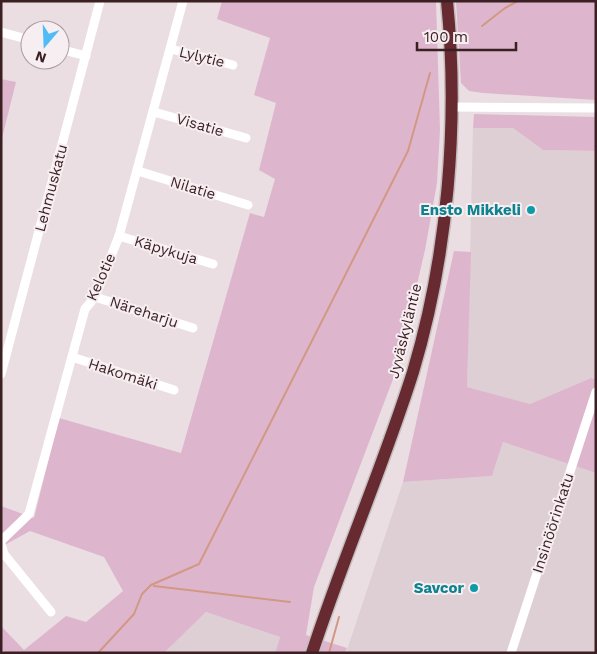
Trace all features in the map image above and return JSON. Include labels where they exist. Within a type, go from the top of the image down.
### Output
[{"type":"highway","name":"Jyväskyläntie","points":[[312,653],[330,599],[394,429],[428,316],[444,221],[451,107],[446,1]]},
{"type":"street","name":"Lehmuskatu","points":[[1,374],[100,1]]},
{"type":"street","name":"Kelotie","points":[[1,543],[29,514],[85,309],[96,297],[119,236],[183,1]]},
{"type":"street","points":[[1,32],[20,37]]},
{"type":"street","name":"Lylytie","points":[[171,49],[233,65]]},
{"type":"street","points":[[70,52],[86,56]]},
{"type":"street","points":[[451,107],[596,108]]},
{"type":"street","name":"Visatie","points":[[154,112],[246,138]]},
{"type":"street","name":"Nilatie","points":[[138,171],[248,206]]},
{"type":"street","name":"Käpykuja","points":[[119,236],[213,264]]},
{"type":"street","name":"Näreharju","points":[[96,297],[193,328]]},
{"type":"street","name":"Hakomäki","points":[[72,357],[174,390]]},
{"type":"street","name":"Insinöörinkatu","points":[[511,653],[596,392]]},
{"type":"street","points":[[1,543],[4,554],[51,612]]},
{"type":"shaded area","points":[[222,1],[436,1],[440,130],[437,183],[425,250],[398,366],[314,587],[306,635],[347,648],[345,653],[275,653],[280,637],[206,612],[164,653],[6,653],[1,649],[1,626],[24,650],[66,616],[86,622],[123,591],[104,557],[30,531],[1,547],[1,506],[34,518],[59,418],[181,453],[250,213],[264,217],[275,179],[259,170],[276,103],[254,95],[270,38],[217,19]]},
{"type":"shaded area","points":[[456,1],[596,1],[596,100],[469,91],[461,83]]},
{"type":"shaded area","points":[[1,79],[16,82],[1,142]]},
{"type":"shaded area","points":[[474,114],[596,117],[596,151],[543,150],[513,128],[473,128]]},
{"type":"shaded area","points":[[473,128],[513,128],[543,150],[596,151],[596,379],[591,378],[530,404],[467,387]]},
{"type":"shaded area","points":[[454,251],[471,252],[467,387],[530,404],[591,378],[596,379],[596,473],[503,442],[492,476],[403,482]]},
{"type":"shaded area","points":[[503,442],[596,473],[596,653],[346,653],[403,482],[492,476]]},
{"type":"shaded area","points":[[206,612],[280,637],[275,653],[164,653]]},
{"type":"waterway","points":[[482,26],[505,8],[518,1]]},
{"type":"waterway","points":[[98,653],[134,614],[142,594],[151,585],[199,564],[408,151],[430,73]]},
{"type":"waterway","points":[[154,586],[290,602]]},
{"type":"waterway","points":[[329,653],[339,617]]},
{"type":"place","name":"Ensto Mikkeli","points":[[531,210]]},
{"type":"place","name":"Savcor","points":[[474,588]]}]
